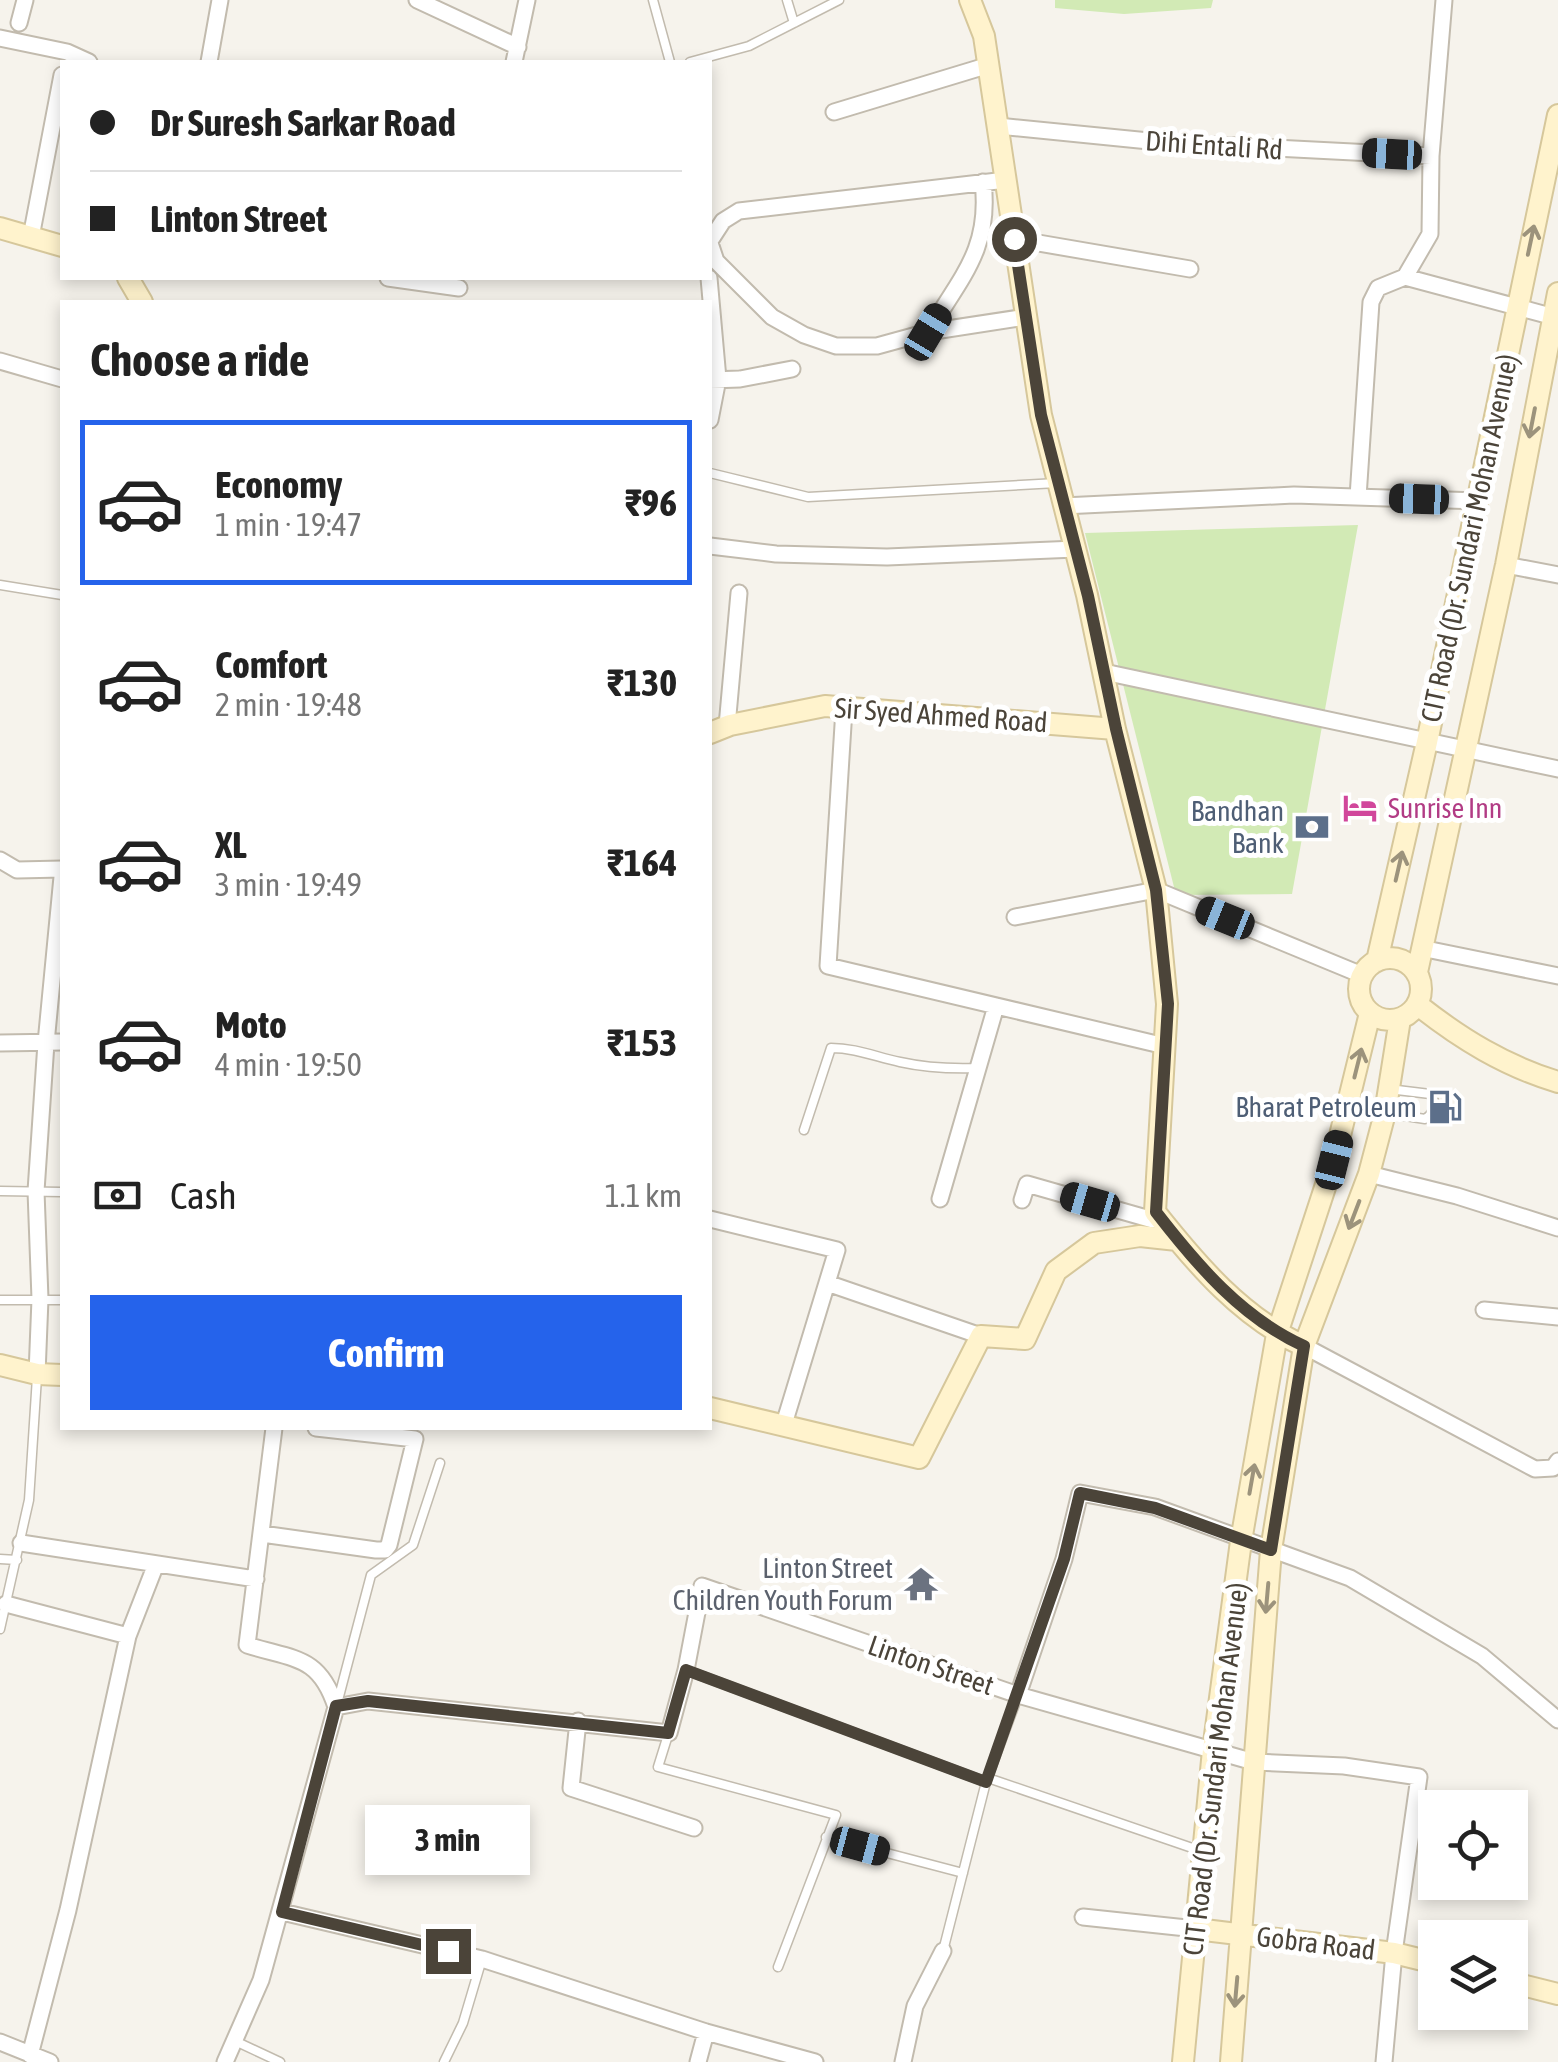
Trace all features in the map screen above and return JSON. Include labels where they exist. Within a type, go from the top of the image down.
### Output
[{"type":"main road","points":[[970,0],[984,36],[1041,415],[1156,890],[1168,1004],[1156,1210],[1177,1240],[1234,1302],[1277,1334],[1304,1346]]},
{"type":"main road","name":"CIT Road (Dr. Sundari Mohan Avenue)","points":[[1370,968],[1427,742],[1558,115]]},
{"type":"main road","points":[[0,228],[60,245]]},
{"type":"main road","name":"CIT Road (Dr. Sundari Mohan Avenue)","points":[[1416,972],[1506,565],[1558,294]]},
{"type":"main road","name":"Sir Syed Ahmed Road","points":[[718,729],[825,706],[1116,729]]},
{"type":"main road","points":[[1398,959],[1416,972],[1421,982],[1418,1005],[1400,1019],[1389,1020],[1370,1013],[1359,995],[1370,968],[1398,959]]},
{"type":"main road","points":[[1418,1005],[1490,1056],[1558,1082]]},
{"type":"main road","name":"CIT Road (Dr. Sundari Mohan Avenue)","points":[[1183,2062],[1213,1750],[1277,1334],[1334,1160],[1370,1013]]},
{"type":"main road","name":"CIT Road (Dr. Sundari Mohan Avenue)","points":[[1230,2062],[1271,1550],[1304,1346],[1369,1174],[1385,1113],[1400,1019]]},
{"type":"main road","points":[[712,1408],[918,1458],[981,1336],[1025,1340],[1056,1271],[1094,1243],[1140,1236],[1177,1240]]},
{"type":"main road","points":[[0,1366],[60,1375]]},
{"type":"main road","name":"Gobra Road","points":[[1196,1928],[1418,1959]]},
{"type":"main road","points":[[1528,1986],[1558,1994]]},
{"type":"street","points":[[19,23],[25,0]]},
{"type":"street","points":[[209,60],[220,0]]},
{"type":"street","points":[[418,0],[516,54],[527,0]]},
{"type":"street","points":[[1358,497],[1371,302],[1378,288],[1404,277],[1430,234],[1431,156],[1444,0]]},
{"type":"street","points":[[0,38],[66,57]]},
{"type":"street","points":[[834,112],[988,65]]},
{"type":"street","points":[[31,237],[60,85]]},
{"type":"street","name":"Dihi Entali Rd","points":[[998,126],[1198,145],[1431,156]]},
{"type":"street","points":[[712,239],[723,220],[739,212],[1006,180]]},
{"type":"street","points":[[928,332],[979,247],[986,213],[983,182]]},
{"type":"street","points":[[1014,239],[1190,269]]},
{"type":"street","points":[[712,248],[716,261],[772,317],[804,336],[836,346],[877,346],[928,332],[1026,316]]},
{"type":"street","points":[[1404,277],[1555,318]]},
{"type":"street","points":[[401,280],[458,289]]},
{"type":"street","points":[[712,339],[714,380],[792,370]]},
{"type":"street","points":[[0,360],[60,378]]},
{"type":"street","points":[[1063,506],[1294,495],[1479,501]]},
{"type":"street","points":[[712,546],[776,554],[887,556],[1076,549]]},
{"type":"street","points":[[1506,565],[1558,576]]},
{"type":"street","points":[[718,729],[738,593]]},
{"type":"street","points":[[1104,672],[1558,770]]},
{"type":"street","points":[[844,710],[828,966],[1165,1046]]},
{"type":"street","points":[[0,860],[17,870],[60,869]]},
{"type":"street","points":[[1014,917],[1156,890],[1370,968]]},
{"type":"street","points":[[37,1374],[40,1299],[36,1191],[54,1042],[60,918]]},
{"type":"street","points":[[1422,948],[1558,976]]},
{"type":"street","points":[[940,1200],[996,1006]]},
{"type":"street","points":[[0,1042],[54,1042]]},
{"type":"street","points":[[1369,1174],[1457,1196],[1558,1228]]},
{"type":"street","points":[[1022,1200],[1026,1184],[1152,1220],[1156,1210]]},
{"type":"street","points":[[712,1219],[837,1250],[784,1424]]},
{"type":"street","points":[[827,1282],[981,1336]]},
{"type":"street","points":[[1484,1310],[1558,1317]]},
{"type":"street","points":[[1304,1346],[1535,1469],[1553,1468],[1558,1461]]},
{"type":"street","points":[[224,2062],[261,1980],[336,1706],[328,1681],[313,1666],[246,1645],[274,1430]]},
{"type":"street","points":[[262,1534],[376,1550],[385,1550],[389,1545],[415,1439],[334,1430]]},
{"type":"street","points":[[1018,1695],[1064,1559],[1080,1493],[1155,1508],[1350,1578],[1482,1656],[1558,1720]]},
{"type":"street","points":[[19,1551],[156,1564],[256,1579]]},
{"type":"street","points":[[50,2062],[16,2052],[68,1910],[128,1636],[156,1564]]},
{"type":"street","name":"Linton Street","points":[[668,1733],[686,1670],[702,1586],[1018,1695],[1254,1762]]},
{"type":"street","points":[[6,1604],[128,1636]]},
{"type":"street","points":[[336,1706],[368,1701],[668,1733]]},
{"type":"street","points":[[578,1721],[570,1788],[694,1828]]},
{"type":"street","name":"CIT Road (Dr. Sundari Mohan Avenue)","points":[[1254,1762],[1344,1766],[1419,1777],[1394,1953],[1384,2062]]},
{"type":"street","points":[[282,1912],[482,1959],[706,2032],[816,2062]]},
{"type":"street","points":[[1083,1917],[1196,1928]]},
{"type":"street","points":[[903,2062],[915,2006],[943,1950]]},
{"type":"street","points":[[698,2062],[706,2032]]},
{"type":"lane","points":[[653,0],[669,60]]},
{"type":"lane","points":[[787,0],[794,23]]},
{"type":"lane","points":[[697,60],[749,46],[839,0]]},
{"type":"lane","points":[[712,473],[808,496],[1057,483]]},
{"type":"lane","points":[[0,585],[60,595]]},
{"type":"lane","points":[[804,1130],[831,1048],[852,1048],[942,1070],[978,1068]]},
{"type":"lane","points":[[1385,1113],[1425,1119],[1434,1107],[1430,1094],[1389,1089]]},
{"type":"lane","points":[[0,1191],[60,1192]]},
{"type":"lane","points":[[0,1300],[60,1300]]},
{"type":"lane","points":[[0,1629],[29,1500],[37,1374]]},
{"type":"lane","points":[[336,1706],[371,1575],[413,1544],[440,1464]]},
{"type":"lane","points":[[0,1559],[19,1551]]},
{"type":"lane","points":[[686,1670],[987,1780],[1203,1852]]},
{"type":"lane","points":[[943,1950],[987,1780],[1018,1695]]},
{"type":"lane","points":[[668,1733],[658,1767],[836,1815],[778,1967]]},
{"type":"lane","points":[[826,1837],[963,1873]]},
{"type":"lane","points":[[444,2062],[463,2024],[482,1959]]},
{"type":"lane","points":[[235,2041],[280,2062]]},
{"type":"green space","points":[[1055,0],[1213,0],[1211,8],[1124,14],[1055,8]]},
{"type":"green space","points":[[1358,525],[1292,894],[1176,895],[1085,533]]},
{"type":"place","name":"Sunrise Inn","points":[[1360,808]]},
{"type":"place","name":"Bandhan Bank","points":[[1312,827]]},
{"type":"place","name":"Bharat Petroleum","points":[[1445,1107]]},
{"type":"place","name":"Linton Street Children Youth Forum","points":[[921,1584]]},
{"type":"route","points":[[448,1951],[282,1912],[336,1706],[368,1701],[668,1733],[686,1670],[986,1782],[1064,1559],[1080,1493],[1155,1508],[1271,1550],[1304,1346],[1277,1334],[1234,1302],[1156,1212],[1168,1004],[1156,890],[1088,596],[1041,415],[1014,239]]}]
